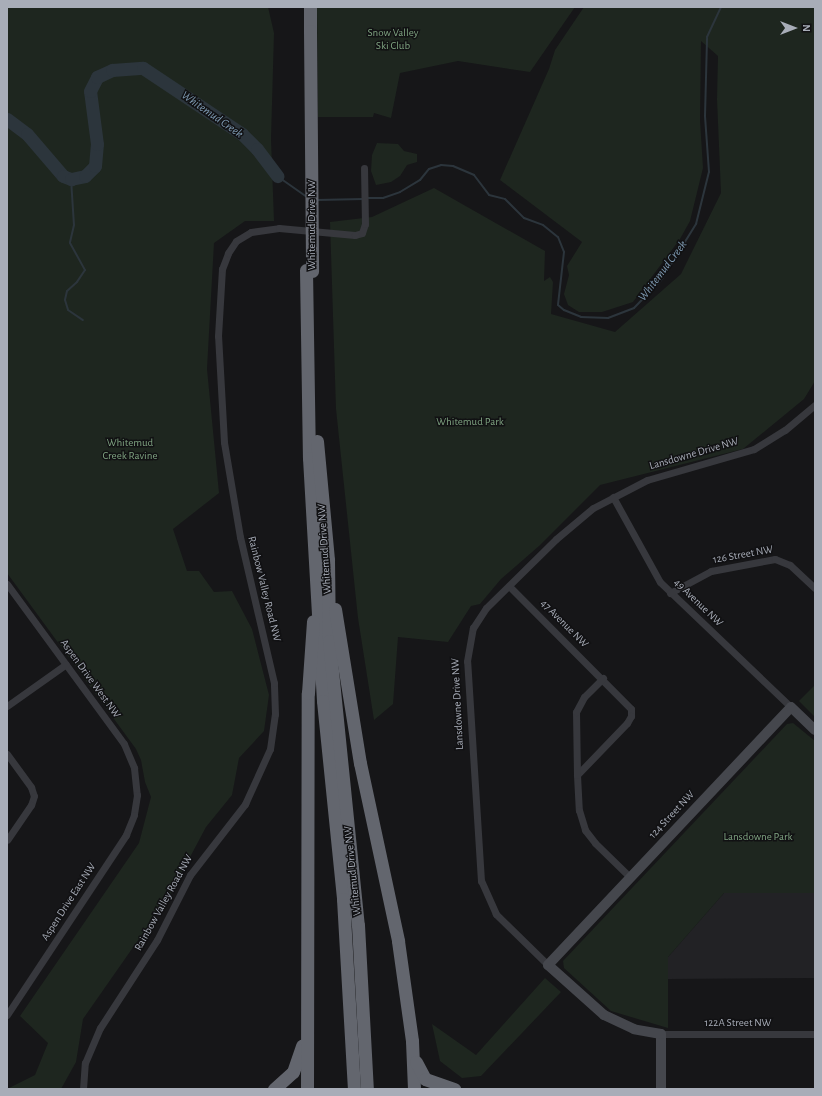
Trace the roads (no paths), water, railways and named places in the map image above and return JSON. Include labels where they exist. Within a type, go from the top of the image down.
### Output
[{"type":"highway","name":"Whitemud Drive NW","points":[[303,7],[307,31]]},
{"type":"highway","name":"Whitemud Drive NW","points":[[310,7],[307,31],[309,458],[316,553],[324,716],[343,900],[354,1089]]},
{"type":"highway","name":"Whitemud Drive NW","points":[[309,270],[314,400],[328,560],[329,641],[358,925],[367,1089]]},
{"type":"highway","points":[[307,1089],[308,693],[316,553]]},
{"type":"highway","points":[[328,560],[360,763],[398,941],[414,1057],[414,1089]]},
{"type":"highway","points":[[274,1089],[290,1076],[299,1060],[308,982]]},
{"type":"highway","points":[[414,1057],[418,1070],[425,1079],[454,1089]]},
{"type":"street","name":"Rainbow Valley Road NW","points":[[83,1089],[85,1063],[100,1028],[157,940],[190,875],[244,804],[263,769],[271,742],[275,714],[274,684],[240,537],[224,442],[218,336],[222,269],[228,252],[236,241],[251,232],[279,228],[359,235],[364,231],[365,224],[364,168]]},
{"type":"street","name":"Lansdowne Drive NW","points":[[661,1034],[634,1029],[604,1015],[548,965],[496,914],[486,896],[479,872],[467,652],[476,622],[510,586],[578,520],[613,497],[656,477],[722,460],[754,449],[785,430],[815,405]]},
{"type":"street","name":"49 Avenue NW","points":[[613,497],[655,574],[670,593],[791,707]]},
{"type":"street","name":"126 Street NW","points":[[670,593],[711,571],[775,559],[790,565],[815,588]]},
{"type":"street","name":"Aspen Drive West NW","points":[[7,584],[128,752],[136,777],[137,795]]},
{"type":"street","name":"47 Avenue NW","points":[[510,586],[628,704],[631,716],[577,775]]},
{"type":"street","points":[[7,706],[66,664]]},
{"type":"street","points":[[603,678],[584,697],[576,712],[579,810],[585,830],[595,843],[630,877]]},
{"type":"street","points":[[791,707],[815,730]]},
{"type":"street","name":"124 Street NW","points":[[548,965],[791,707]]},
{"type":"street","points":[[7,754],[31,787],[34,796],[31,805],[7,840]]},
{"type":"street","name":"Aspen Drive East NW","points":[[7,1015],[126,836],[134,815],[137,795]]},
{"type":"street","points":[[661,1034],[661,1089]]},
{"type":"street","name":"122A Street NW","points":[[661,1034],[815,1034]]},
{"type":"waterway","name":"Whitemud Creek","points":[[367,198],[383,198],[400,192],[420,180],[429,169],[441,165],[453,166],[474,175],[489,195],[505,199],[524,218],[543,225],[558,237],[564,252],[558,305],[564,310],[581,317],[608,318],[634,308],[662,279],[696,224],[709,172],[705,116],[707,37],[721,7]]},
{"type":"waterway","name":"Whitemud Creek","points":[[7,119],[27,134],[63,176],[71,179],[85,176],[95,166],[97,144],[90,91],[97,77],[112,70],[143,68],[242,134],[257,149],[277,176]]},
{"type":"waterway","name":"Whitemud Creek","points":[[277,176],[307,197]]},
{"type":"waterway","points":[[71,179],[74,225],[70,243],[85,270],[77,282],[67,291],[65,300],[68,310],[83,320]]},
{"type":"waterway","name":"Whitemud Creek","points":[[317,200],[363,199]]},
{"type":"park label","name":"Snow Valley Ski Club","points":[[393,40]]},
{"type":"park label","name":"Whitemud Park","points":[[470,422]]},
{"type":"park label","name":"Whitemud Creek Ravine","points":[[130,450]]},
{"type":"park label","name":"Lansdowne Park","points":[[758,837]]}]
